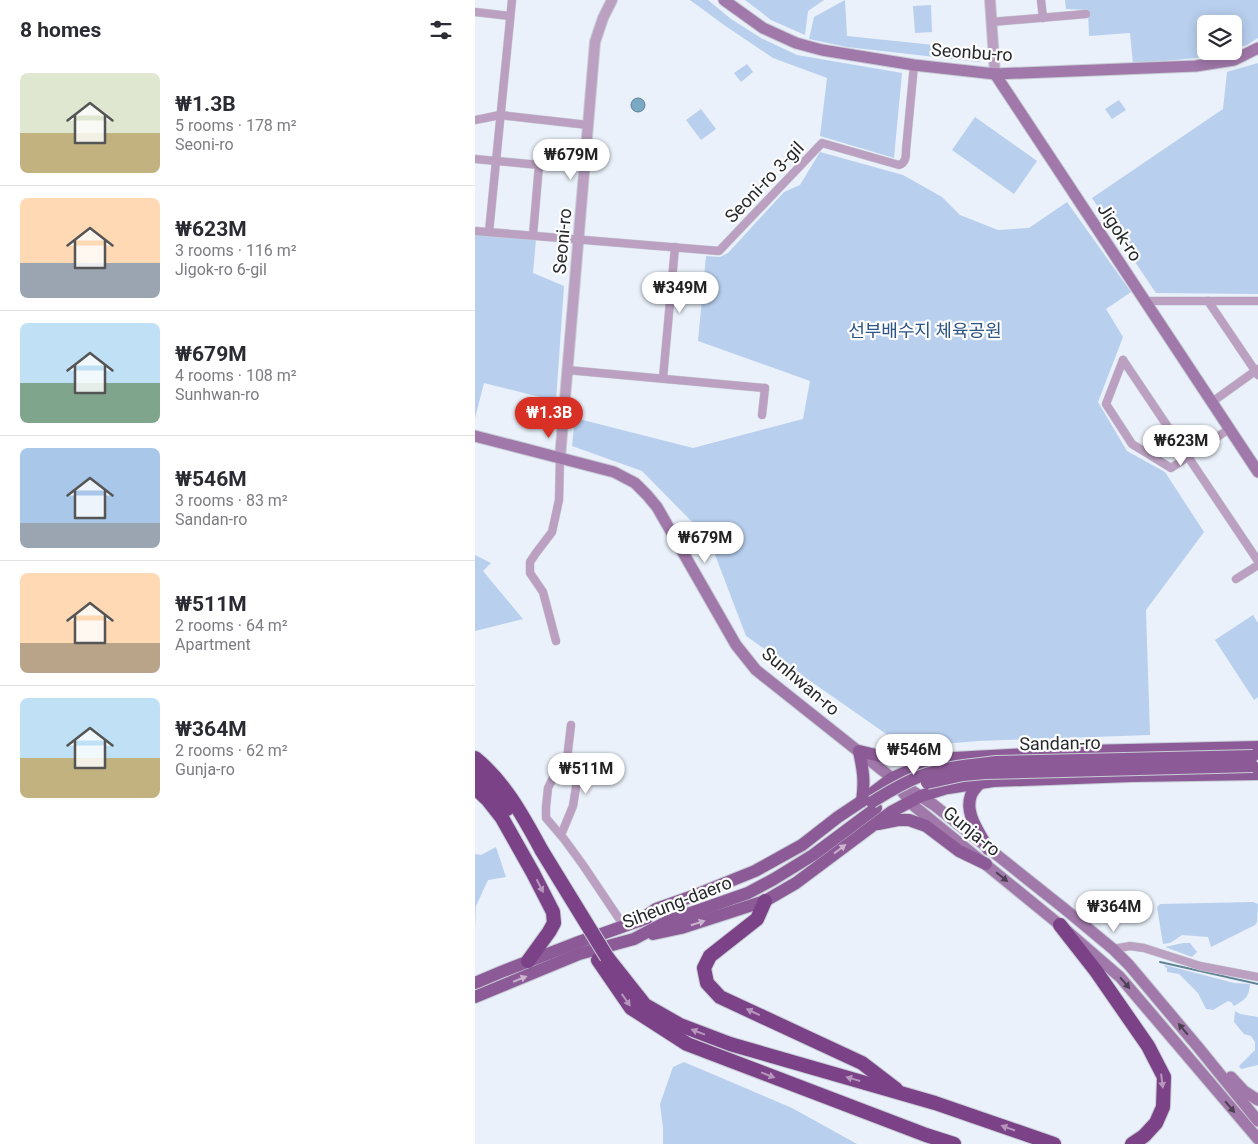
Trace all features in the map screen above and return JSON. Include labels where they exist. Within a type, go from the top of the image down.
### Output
[{"type":"highway","points":[[475,758],[503,787],[525,820],[538,853]]},
{"type":"highway","points":[[475,772],[510,812],[538,853],[631,1008],[687,1044],[954,1144]]},
{"type":"highway","points":[[475,788],[487,799],[502,818],[553,912],[554,923],[528,961]]},
{"type":"highway","points":[[765,901],[757,919],[710,956],[704,968],[707,984],[720,997],[862,1063],[903,1094]]},
{"type":"highway","points":[[1060,925],[1096,971],[1148,1046],[1163,1077],[1163,1107],[1155,1123],[1144,1136],[1132,1144]]},
{"type":"highway","points":[[603,959],[645,1005],[680,1025],[730,1044],[935,1103],[1055,1143]]},
{"type":"main road","name":"Seonbu-ro","points":[[723,0],[763,28],[796,43],[822,50],[914,65],[995,74],[1196,66],[1234,60],[1258,48]]},
{"type":"main road","name":"Jigok-ro","points":[[995,74],[1258,472]]},
{"type":"main road","name":"Sunhwan-ro","points":[[475,436],[614,472],[635,483],[657,507],[735,645],[756,670],[892,778]]},
{"type":"main road","points":[[870,804],[859,751],[894,758],[957,758],[1084,750],[1256,761]]},
{"type":"main road","points":[[639,921],[656,910],[755,872],[802,845],[838,817],[870,804],[892,778],[921,766],[957,758]]},
{"type":"main road","points":[[941,761],[934,765],[929,775],[934,785],[939,788],[948,788]]},
{"type":"main road","points":[[633,939],[681,928],[765,901],[795,883],[891,812],[915,799],[948,788],[993,781],[1131,776],[1256,761]]},
{"type":"main road","name":"Sandan-ro","points":[[870,804],[895,796],[925,779],[985,773],[1256,761]]},
{"type":"main road","name":"Gunja-ro","points":[[892,778],[915,799],[935,823],[1120,976],[1258,1139]]},
{"type":"main road","points":[[981,782],[971,795],[969,806],[974,824],[988,849]]},
{"type":"main road","points":[[870,804],[867,799],[873,799],[879,804],[881,810],[881,816],[875,824]]},
{"type":"main road","name":"Gunja-ro","points":[[915,799],[943,813],[1066,910],[1129,964],[1258,1121]]},
{"type":"main road","name":"Siheung-daero","points":[[475,983],[528,961],[639,921],[667,917],[748,893],[813,855],[870,804]]},
{"type":"main road","points":[[935,823],[934,814],[938,812],[943,813]]},
{"type":"main road","points":[[875,824],[909,820],[926,826],[959,851],[986,864]]},
{"type":"main road","name":"Siheung-daero","points":[[475,998],[579,954],[633,939],[667,917]]},
{"type":"main road","points":[[1198,1047],[1224,1069],[1244,1091],[1258,1100]]},
{"type":"street","points":[[489,232],[512,0]]},
{"type":"street","name":"Seoni-ro","points":[[560,458],[595,42],[603,18],[612,0]]},
{"type":"street","name":"Jigok-ro","points":[[989,0],[995,74]]},
{"type":"street","points":[[1041,0],[1043,18]]},
{"type":"street","points":[[475,12],[510,16]]},
{"type":"street","points":[[991,22],[1086,14]]},
{"type":"street","name":"Seoni-ro 3-gil","points":[[475,231],[719,251],[822,143],[902,164],[905,161],[914,65]]},
{"type":"street","points":[[475,120],[500,115],[588,125]]},
{"type":"street","points":[[475,159],[539,165],[533,235]]},
{"type":"street","points":[[663,378],[675,247]]},
{"type":"street","points":[[1208,300],[1257,372],[1211,402]]},
{"type":"street","points":[[1145,301],[1258,301]]},
{"type":"street","points":[[1229,429],[1188,456],[1171,468],[1132,444],[1105,404],[1123,360],[1188,456],[1258,561]]},
{"type":"street","points":[[567,370],[765,388],[762,416]]},
{"type":"street","points":[[556,641],[543,592],[530,573],[530,562],[552,532],[559,500],[560,458]]},
{"type":"street","points":[[1236,579],[1258,565]]},
{"type":"street","points":[[571,725],[567,759],[555,774],[548,788],[545,807],[546,818],[583,865],[624,926]]},
{"type":"street","points":[[561,835],[573,806],[576,787],[576,766],[570,757]]},
{"type":"street","points":[[1113,949],[1130,946],[1144,948],[1200,966],[1258,977]]},
{"type":"green space","points":[[690,0],[708,0],[731,19],[761,38],[797,55],[902,73],[894,158],[820,136],[827,78],[773,58]]},
{"type":"green space","points":[[745,0],[824,0],[808,11],[805,35],[771,20]]},
{"type":"green space","points":[[845,0],[847,36],[982,50],[983,57],[979,62],[847,47],[809,39],[814,17]]},
{"type":"green space","points":[[1065,0],[1258,0],[1258,38],[1242,46],[1242,15],[1197,15],[1197,58],[1133,64],[1130,33],[1089,36],[1088,10],[1066,9]]},
{"type":"green space","points":[[931,5],[932,32],[915,33],[913,6]]},
{"type":"green space","points":[[1258,63],[1258,294],[1156,293],[1092,198],[1223,109],[1227,72]]},
{"type":"green space","points":[[747,64],[753,72],[741,82],[734,73]]},
{"type":"green space","points":[[1119,100],[1126,110],[1112,119],[1105,109]]},
{"type":"green space","points":[[701,109],[716,129],[701,140],[686,120]]},
{"type":"green space","points":[[975,117],[1037,161],[1014,194],[952,150]]},
{"type":"green space","name":"선부배수지 체육공원","points":[[820,152],[903,175],[942,197],[960,215],[998,230],[1029,228],[1067,202],[1131,292],[1106,309],[1123,337],[1098,402],[1127,451],[1165,472],[1204,532],[1146,610],[1150,735],[978,741],[919,746],[892,738],[746,636],[709,539],[642,471],[572,446],[575,418],[693,448],[803,419],[810,381],[698,341],[706,256],[720,257],[728,253],[784,192],[800,185]]},
{"type":"green space","points":[[475,235],[536,239],[533,273],[564,286],[556,401],[484,383],[475,418]]},
{"type":"green space","points":[[475,555],[491,563],[483,571],[523,619],[475,631]]},
{"type":"green space","points":[[1253,615],[1258,623],[1258,697],[1254,700],[1215,640]]},
{"type":"green space","points":[[496,847],[506,877],[488,880],[476,906],[475,927],[475,854],[481,855]]},
{"type":"green space","points":[[1253,902],[1258,904],[1257,922],[1255,925],[1211,947],[1208,937],[1182,935],[1170,943],[1163,944],[1157,907],[1160,904]]},
{"type":"green space","points":[[1190,943],[1197,952],[1192,957],[1165,947]]},
{"type":"green space","points":[[1165,965],[1234,983],[1250,984],[1249,992],[1244,1000],[1234,1006],[1228,1001],[1213,1010],[1206,1009],[1198,993],[1179,974],[1167,972]]},
{"type":"green space","points":[[1235,1011],[1240,1014],[1258,1017],[1258,1065],[1241,1069],[1239,1066],[1255,1050],[1255,1042],[1251,1036],[1244,1034],[1234,1022]]},
{"type":"green space","points":[[684,1062],[792,1108],[857,1144],[663,1144],[660,1104],[673,1067]]},
{"type":"shaded area","points":[[638,98],[643,100],[645,105],[643,110],[638,112],[633,110],[631,105],[633,100]]},
{"type":"waterway","points":[[1160,962],[1258,984]]}]
